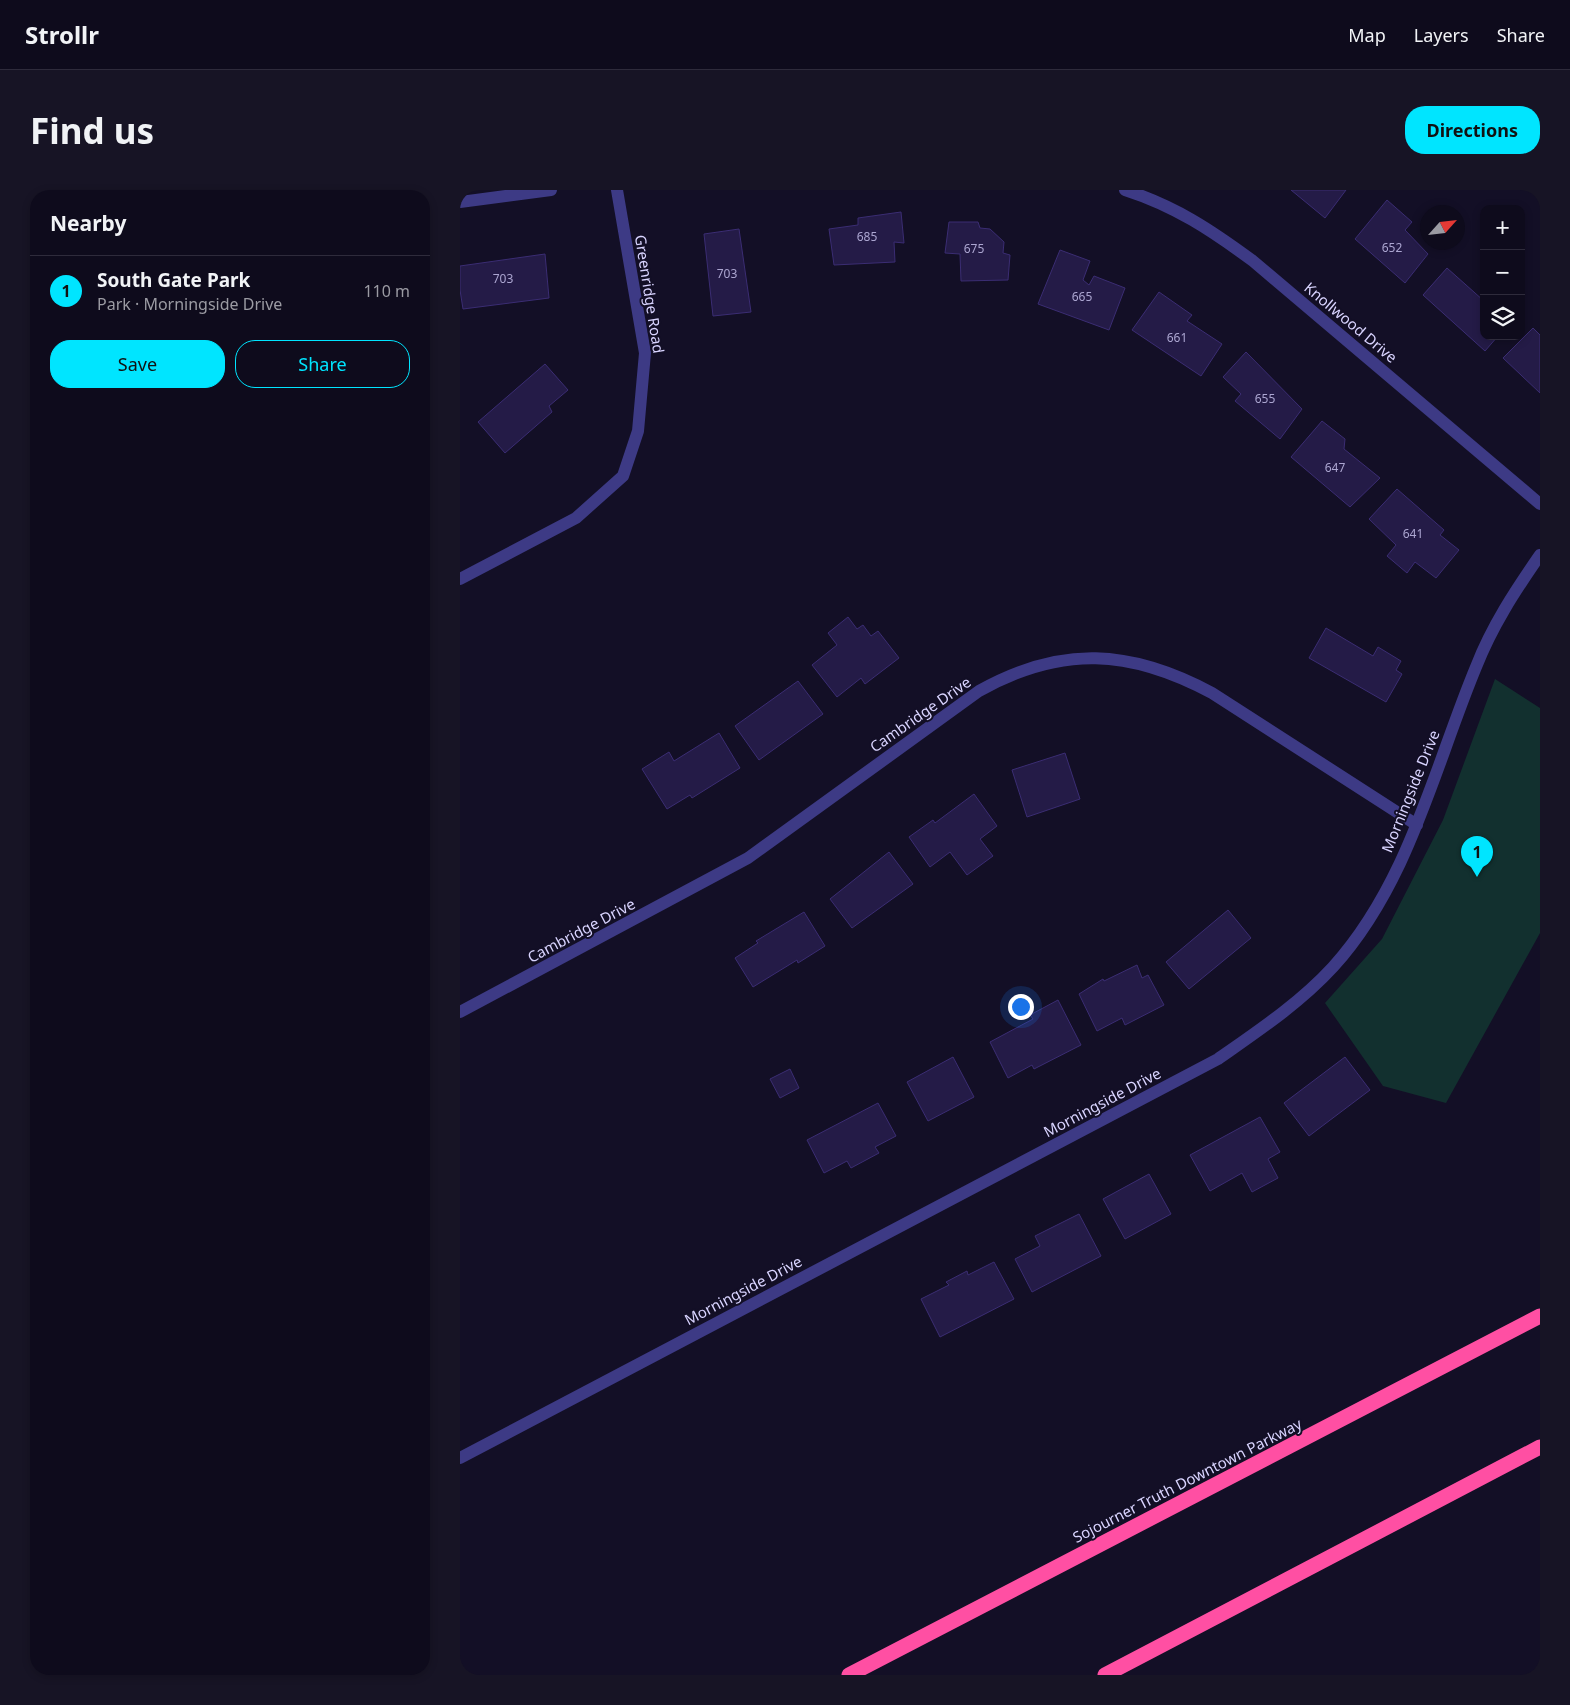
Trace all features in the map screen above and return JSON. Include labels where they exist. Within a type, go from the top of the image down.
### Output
[{"type":"highway","name":"Sojourner Truth Downtown Parkway","points":[[849,1675],[1540,1316]]},
{"type":"highway","points":[[1105,1675],[1540,1447]]},
{"type":"street","points":[[460,202],[551,190]]},
{"type":"street","name":"Greenridge Road","points":[[460,579],[576,518],[623,476],[638,431],[645,353],[617,190]]},
{"type":"street","name":"Knollwood Drive","points":[[1125,190],[1157,200],[1180,211],[1253,261],[1540,504]]},
{"type":"street","name":"Morningside Drive","points":[[460,1458],[1218,1059],[1294,1004],[1334,966],[1370,917],[1417,825],[1476,665],[1505,607],[1540,555]]},
{"type":"street","name":"Cambridge Drive","points":[[460,1012],[748,858],[979,691],[1018,672],[1054,663],[1106,658],[1148,665],[1187,680],[1212,693],[1417,825]]},
{"type":"green space","points":[[1495,679],[1540,708],[1540,933],[1446,1103],[1383,1086],[1325,1003],[1382,939],[1443,820]]},
{"type":"building","points":[[1291,190],[1346,190],[1325,218]]},
{"type":"building","points":[[1387,200],[1412,222],[1405,230],[1420,246],[1420,250],[1424,250],[1428,254],[1405,283],[1355,239]]},
{"type":"building","points":[[901,212],[904,243],[894,242],[895,262],[834,265],[829,229],[858,225],[858,218]]},
{"type":"building","points":[[949,222],[978,222],[980,228],[990,229],[1004,242],[1003,253],[1010,255],[1008,280],[961,281],[960,254],[945,253]]},
{"type":"building","points":[[739,229],[751,312],[713,316],[704,234]]},
{"type":"building","points":[[1060,250],[1090,261],[1083,280],[1089,285],[1094,276],[1125,288],[1109,330],[1038,304]]},
{"type":"building","points":[[545,254],[549,298],[463,309],[460,290],[460,266]]},
{"type":"building","points":[[1447,268],[1480,297],[1480,340],[1495,340],[1485,351],[1423,295]]},
{"type":"building","points":[[1159,292],[1192,315],[1187,321],[1222,344],[1201,376],[1132,330]]},
{"type":"building","points":[[1533,328],[1540,335],[1540,393],[1503,358],[1521,340],[1525,340],[1525,336]]},
{"type":"building","points":[[1246,352],[1302,409],[1280,439],[1235,401],[1241,394],[1223,377]]},
{"type":"building","points":[[545,364],[568,390],[549,406],[552,412],[505,453],[478,422]]},
{"type":"building","points":[[1322,421],[1345,439],[1344,449],[1380,478],[1350,507],[1291,457]]},
{"type":"building","points":[[1397,489],[1444,530],[1440,535],[1459,550],[1436,578],[1415,562],[1407,573],[1387,556],[1396,545],[1369,519]]},
{"type":"building","points":[[848,617],[857,629],[863,625],[871,636],[878,631],[899,658],[865,684],[861,678],[837,697],[812,665],[837,645],[828,633]]},
{"type":"building","points":[[1326,628],[1373,656],[1378,647],[1401,661],[1396,670],[1402,674],[1386,702],[1309,658]]},
{"type":"building","points":[[798,681],[823,714],[759,760],[735,726]]},
{"type":"building","points":[[719,733],[740,768],[692,798],[690,795],[667,809],[642,769],[669,752],[674,761]]},
{"type":"building","points":[[1065,753],[1080,799],[1027,817],[1012,770]]},
{"type":"building","points":[[974,794],[997,826],[980,839],[993,856],[967,875],[950,852],[930,867],[909,837],[933,820],[935,823]]},
{"type":"building","points":[[889,852],[913,884],[852,928],[830,899]]},
{"type":"building","points":[[1228,910],[1251,938],[1189,989],[1166,962]]},
{"type":"building","points":[[804,912],[825,946],[798,963],[797,960],[753,987],[735,958],[758,943],[756,941]]},
{"type":"building","points":[[1137,965],[1142,978],[1148,975],[1164,1005],[1125,1025],[1122,1018],[1097,1031],[1079,994],[1103,979],[1104,981]]},
{"type":"building","points":[[1058,1000],[1081,1045],[1034,1069],[1032,1065],[1008,1078],[990,1042],[1033,1019],[1030,1015]]},
{"type":"building","points":[[953,1057],[974,1097],[928,1121],[907,1082]]},
{"type":"building","points":[[1345,1057],[1370,1090],[1309,1136],[1284,1103]]},
{"type":"building","points":[[790,1069],[799,1088],[780,1098],[770,1079]]},
{"type":"building","points":[[878,1103],[896,1136],[875,1147],[879,1153],[851,1168],[847,1161],[824,1173],[807,1140]]},
{"type":"building","points":[[1260,1117],[1280,1152],[1268,1159],[1278,1178],[1252,1192],[1242,1173],[1210,1191],[1190,1155]]},
{"type":"building","points":[[1149,1174],[1171,1214],[1125,1239],[1103,1199]]},
{"type":"building","points":[[1079,1214],[1101,1256],[1032,1292],[1015,1259],[1040,1246],[1035,1236]]},
{"type":"building","points":[[994,1262],[1014,1299],[940,1337],[921,1299],[949,1285],[946,1282],[967,1271],[968,1275]]},
{"type":"place","name":"South Gate Park","points":[[1477,877]]}]
